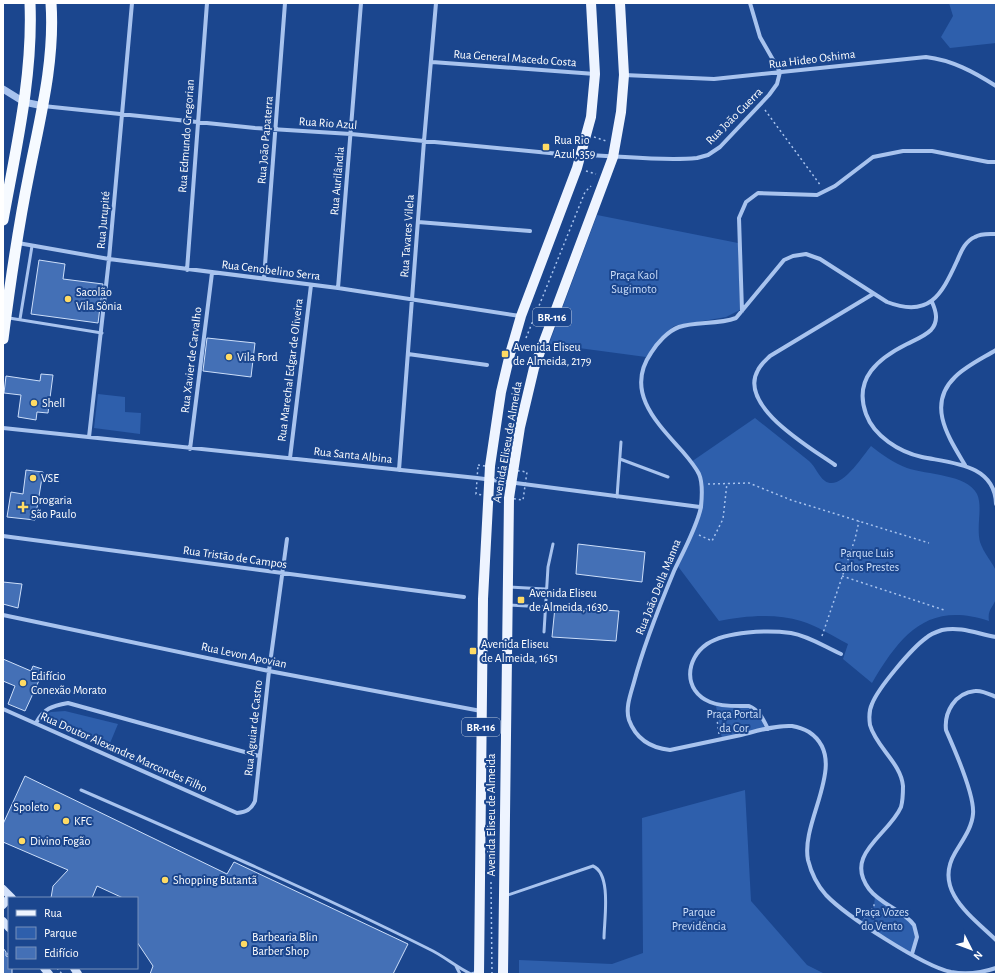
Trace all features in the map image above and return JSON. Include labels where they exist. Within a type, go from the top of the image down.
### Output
[{"type":"highway","points":[[3,220],[28,76],[31,34],[30,3]]},
{"type":"highway","points":[[3,339],[28,176],[43,106],[52,44],[51,3]]},
{"type":"main road","name":"Avenida Eliseu de Almeida","points":[[479,973],[483,599],[489,479],[501,392],[521,316],[577,168],[591,117],[596,74],[591,3]]},
{"type":"main road","name":"Avenida Eliseu de Almeida","points":[[503,974],[508,498],[512,482],[520,427],[534,368],[613,158],[621,112],[624,74],[620,3]]},
{"type":"main road","points":[[3,889],[9,897]]},
{"type":"street","name":"Rua Jurupité","points":[[89,437],[102,333],[132,3]]},
{"type":"street","name":"Rua Edmundo Gregorian","points":[[187,270],[207,3]]},
{"type":"street","name":"Rua João Papaterra","points":[[264,278],[277,129],[285,3]]},
{"type":"street","name":"Rua Aurilândia","points":[[338,288],[361,3]]},
{"type":"street","name":"Rua Tavares Vilela","points":[[399,470],[436,3]]},
{"type":"street","points":[[750,3],[760,37],[780,72]]},
{"type":"street","name":"Rua Hideo Oshima","points":[[624,74],[714,79],[926,57],[943,59],[982,77],[996,86]]},
{"type":"street","name":"Rua General Macedo Costa","points":[[432,62],[596,74]]},
{"type":"street","name":"Rua João Guerra","points":[[613,158],[682,160],[708,155],[720,147],[761,104],[777,84],[780,72]]},
{"type":"street","points":[[3,89],[24,102],[43,106]]},
{"type":"street","name":"Rua Rio Azul","points":[[43,106],[197,122],[351,134],[613,158]]},
{"type":"street","points":[[742,312],[739,218],[746,202],[758,193],[809,195],[826,192],[864,163],[886,153],[902,151],[932,151],[988,162],[996,162]]},
{"type":"street","points":[[418,222],[530,231]]},
{"type":"street","points":[[996,234],[975,237],[962,249],[944,288],[932,302],[936,312],[934,326],[925,334],[889,353],[876,364],[865,382],[864,403],[866,414],[877,432],[902,450],[921,457],[965,465],[980,474],[987,480],[996,498],[996,504]]},
{"type":"street","name":"Rua Cenobelino Serra","points":[[18,243],[109,260],[338,288],[521,316]]},
{"type":"street","name":"Rua João Della Manna","points":[[932,302],[917,307],[906,308],[886,302],[820,259],[806,254],[793,256],[777,267],[736,318],[727,321],[680,327],[672,331],[654,348],[646,360],[641,375],[642,390],[648,408],[657,424],[694,465],[702,484],[700,507],[657,610],[639,664],[628,701],[628,719],[634,730],[646,743],[658,748],[670,750],[768,729],[791,726],[809,732],[823,748],[826,759],[826,771],[810,829],[808,859],[813,876],[820,888],[847,913],[860,922],[912,954],[951,972],[981,973],[996,968]]},
{"type":"street","name":"Rua Xavier de Carvalho","points":[[190,449],[212,273]]},
{"type":"street","name":"Rua Marechal Edgar de Oliveira","points":[[290,458],[311,285]]},
{"type":"street","points":[[835,465],[770,417],[757,397],[755,378],[758,370],[770,356],[873,294]]},
{"type":"street","points":[[965,465],[946,433],[942,422],[942,403],[945,392],[956,376],[996,350]]},
{"type":"street","points":[[408,354],[487,365]]},
{"type":"street","name":"Rua Santa Albina","points":[[3,428],[190,449],[489,479],[700,507]]},
{"type":"street","name":"Rua Tristão de Campos","points":[[3,536],[464,597]]},
{"type":"street","name":"Rua Aguiar de Castro","points":[[237,813],[245,812],[252,808],[255,802],[269,671],[286,539]]},
{"type":"street","name":"Rua Levon Apovian","points":[[3,614],[269,671],[481,711]]},
{"type":"street","points":[[912,954],[917,937],[914,925],[875,896],[864,880],[862,872],[862,860],[897,814],[902,801],[903,791],[899,774],[873,732],[869,715],[872,704],[893,674],[919,643],[933,634],[951,629],[968,630],[996,637]]},
{"type":"street","points":[[768,729],[761,715],[750,706],[715,704],[700,696],[694,687],[690,675],[692,659],[708,643],[727,635],[774,631],[792,634],[841,654]]},
{"type":"street","points":[[996,697],[980,691],[965,694],[951,706],[947,713],[945,723],[946,730],[969,791],[973,812],[970,826],[950,863],[947,877],[949,886],[958,901],[996,940]]},
{"type":"street","points":[[36,723],[41,712],[52,706],[68,703],[259,756]]},
{"type":"street","name":"Rua Doutor Alexandre Marcondes Filho","points":[[3,709],[237,813]]},
{"type":"lane","points":[[20,319],[32,246]]},
{"type":"lane","points":[[6,317],[102,333]]},
{"type":"lane","points":[[617,496],[621,442]]},
{"type":"lane","points":[[620,460],[668,477]]},
{"type":"lane","points":[[544,632],[548,567],[553,544]]},
{"type":"lane","points":[[507,587],[546,589]]},
{"type":"lane","points":[[507,605],[545,607]]},
{"type":"lane","points":[[82,790],[226,853],[355,913],[431,950],[470,974],[479,973]]},
{"type":"lane","points":[[504,896],[593,866],[601,872],[606,889],[604,938]]},
{"type":"lane","points":[[454,963],[460,974]]},
{"type":"path","points":[[761,104],[826,192]]},
{"type":"path","points":[[691,531],[712,541],[723,519],[727,483]]},
{"type":"path","points":[[702,484],[749,483],[791,500],[929,543]]},
{"type":"path","points":[[819,644],[856,539],[858,521]]},
{"type":"path","points":[[842,576],[944,610]]},
{"type":"path","points":[[715,704],[720,740]]},
{"type":"path","points":[[860,922],[874,907],[875,896]]},
{"type":"green space","points":[[949,3],[996,3],[996,43],[950,48],[941,37],[953,16]]},
{"type":"green space","name":"Praça Kaol Sugimoto","points":[[597,215],[738,243],[740,310],[726,317],[674,326],[659,340],[646,357],[549,344]]},
{"type":"green space","points":[[98,394],[125,397],[125,412],[141,413],[140,434],[94,428]]},
{"type":"green space","name":"Parque Luis Carlos Prestes","points":[[755,418],[809,461],[825,481],[831,483],[837,482],[844,478],[871,446],[879,453],[897,464],[907,468],[956,479],[965,482],[972,487],[979,499],[980,542],[997,574],[996,598],[989,614],[989,621],[968,616],[949,615],[933,619],[918,626],[894,650],[872,683],[843,659],[848,644],[807,623],[791,618],[771,616],[719,621],[677,565],[698,512],[702,484],[691,462]]},
{"type":"green space","name":"Praça Portal da Cor","points":[[716,706],[749,707],[759,716],[765,729],[722,739]]},
{"type":"green space","points":[[65,711],[118,724],[108,748],[44,720],[47,714],[51,712]]},
{"type":"green space","name":"Parque Previdência","points":[[745,790],[751,901],[807,965],[825,974],[519,974],[519,960],[612,964],[643,953],[642,818]]},
{"type":"green space","name":"Praça Vozes do Vento","points":[[875,896],[911,921],[917,934],[912,954],[860,922],[874,907]]},
{"type":"building","name":"Sacolão Vila Sônia","points":[[39,260],[65,264],[63,279],[103,284],[98,323],[31,314]]},
{"type":"building","name":"Vila Ford","points":[[207,338],[255,343],[251,377],[203,371]]},
{"type":"building","name":"Shell","points":[[41,374],[53,375],[48,413],[37,412],[36,420],[18,417],[21,395],[4,393],[6,376],[40,381]]},
{"type":"building","name":"Drogaria São Paulo","points":[[26,470],[43,472],[35,520],[7,517],[11,492],[23,494]]},
{"type":"building","points":[[578,544],[645,552],[642,582],[576,574]]},
{"type":"building","points":[[3,582],[22,584],[18,608],[3,604]]},
{"type":"building","points":[[555,607],[619,611],[616,641],[552,637]]},
{"type":"building","name":"Edifício Conexão Morato","points":[[3,659],[31,671],[33,666],[42,669],[40,673],[42,674],[25,711],[8,704],[15,686],[3,681]]},
{"type":"building","name":"Shopping Butantã","points":[[25,776],[227,874],[234,862],[408,944],[393,974],[150,974],[153,966],[138,944],[138,897],[121,897],[97,886],[92,897],[51,897],[53,886],[68,870],[3,842],[3,824]]},
{"type":"building","points":[[3,948],[6,952],[6,956],[8,957],[8,969],[12,969],[12,974],[3,974]]},
{"type":"place","name":"Rua Rio Azul, 359","points":[[546,147]]},
{"type":"place","name":"Sacolão Vila Sônia","points":[[68,299]]},
{"type":"place","name":"Avenida Eliseu de Almeida, 2179","points":[[505,354]]},
{"type":"place","name":"Vila Ford","points":[[229,357]]},
{"type":"place","name":"Shell","points":[[34,403]]},
{"type":"place","name":"VSE","points":[[33,478]]},
{"type":"place","name":"Drogaria São Paulo","points":[[23,507]]},
{"type":"place","name":"Avenida Eliseu de Almeida, 1630","points":[[521,600]]},
{"type":"place","name":"Avenida Eliseu de Almeida, 1651","points":[[473,651]]},
{"type":"place","name":"Edifício Conexão Morato","points":[[23,683]]},
{"type":"place","name":"Spoleto","points":[[57,807]]},
{"type":"place","name":"KFC","points":[[66,821]]},
{"type":"place","name":"Divino Fogão","points":[[22,841]]},
{"type":"place","name":"Shopping Butantã","points":[[165,880]]},
{"type":"place","name":"Barbearia Blin Barber Shop","points":[[244,944]]}]
